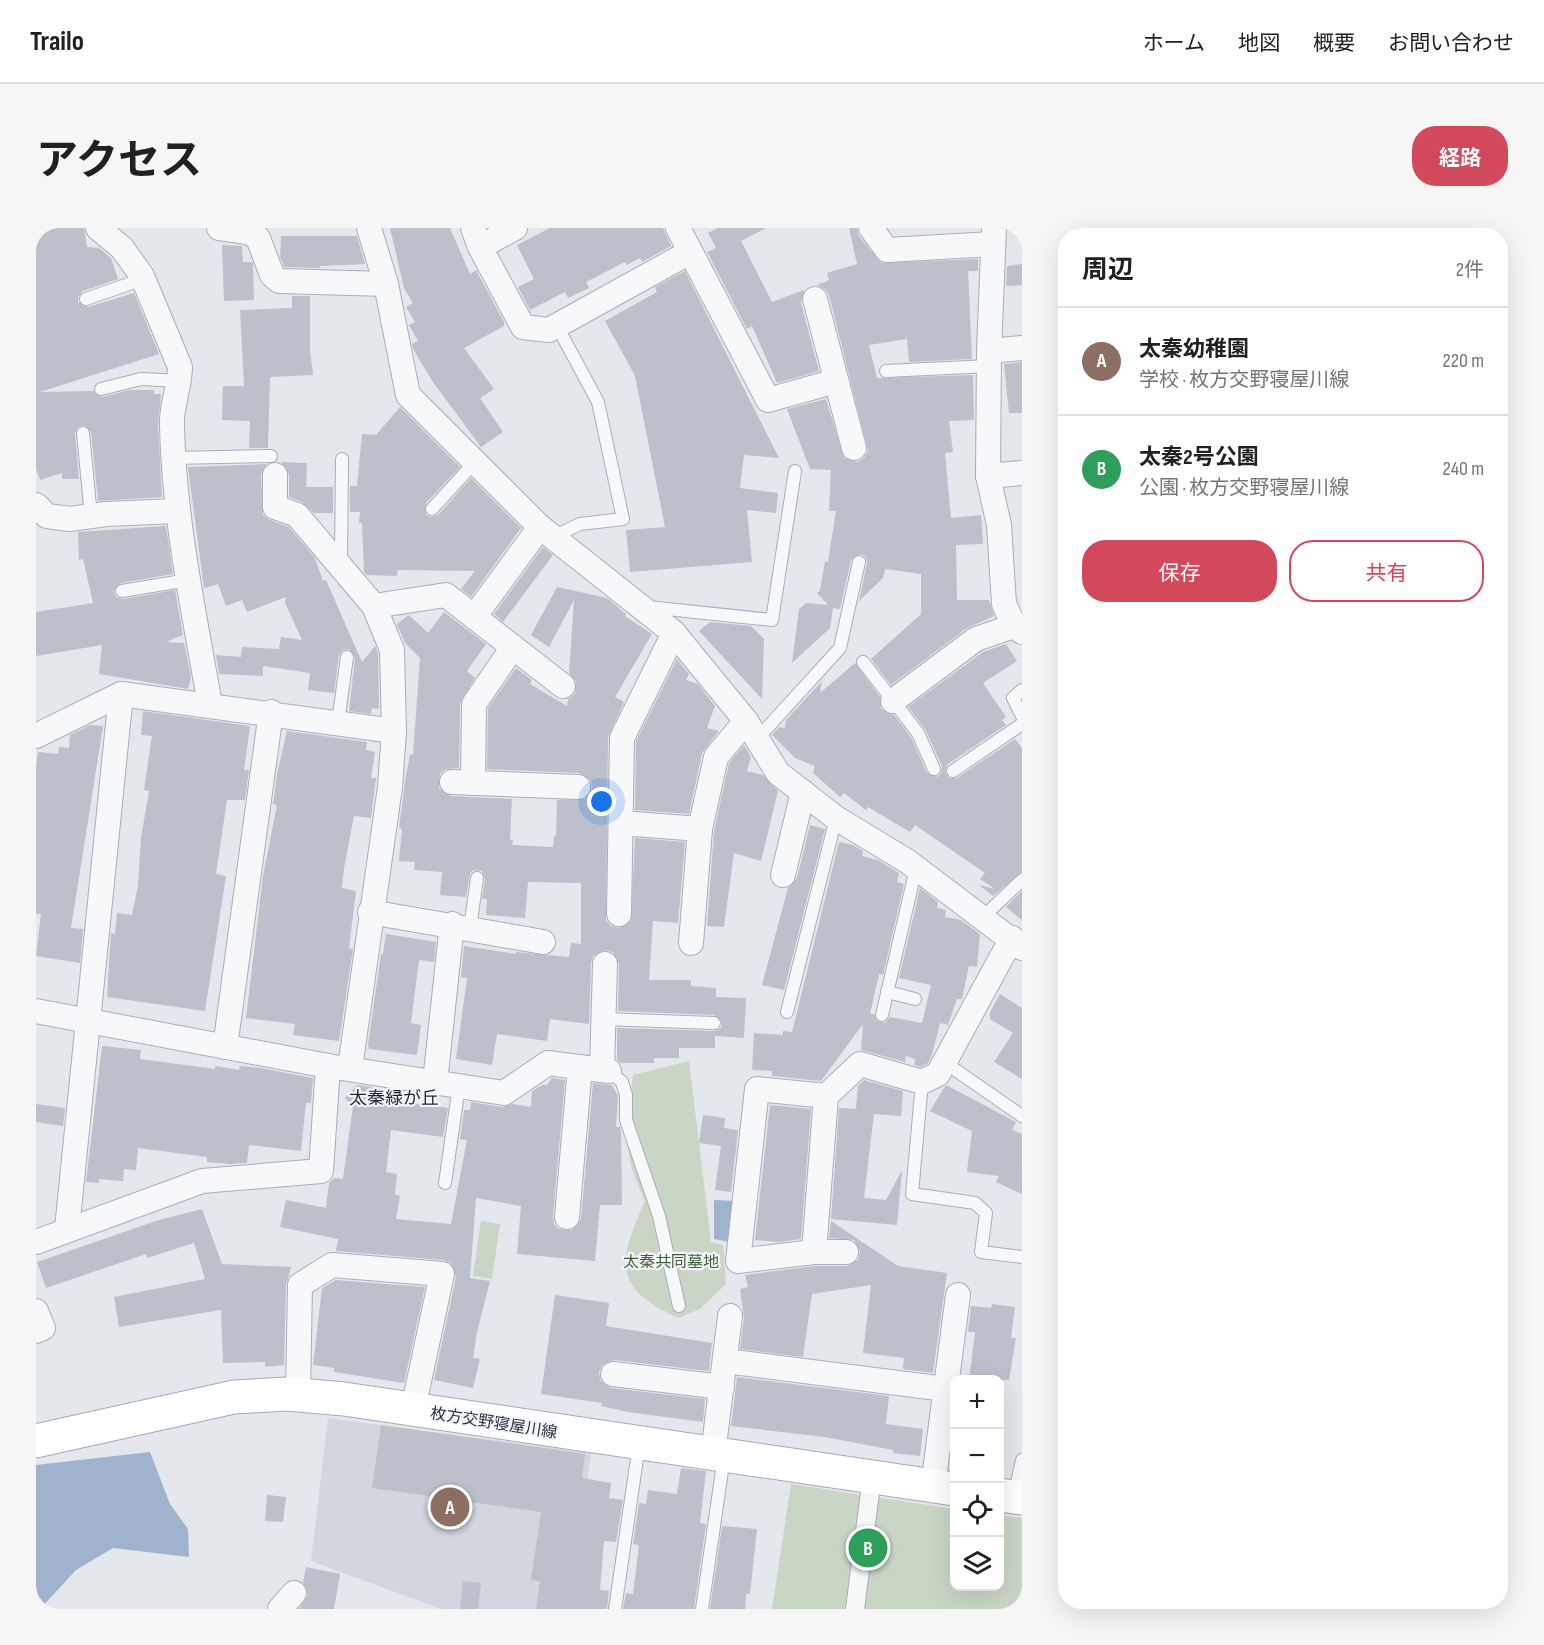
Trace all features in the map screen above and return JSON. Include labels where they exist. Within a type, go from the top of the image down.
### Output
[{"type":"main road","name":"枚方交野寝屋川線","points":[[36,1441],[234,1397],[298,1395],[413,1409],[944,1487]]},
{"type":"street","points":[[98,228],[122,248],[143,279],[180,367],[180,381],[172,408],[176,511],[210,705]]},
{"type":"street","points":[[219,228],[248,232],[258,237],[272,275],[279,281],[386,284]]},
{"type":"street","points":[[369,228],[386,284],[408,395],[547,532],[674,633],[752,730],[778,772],[836,818],[916,868],[1017,943],[938,1074],[922,1082],[860,1064],[826,1096],[814,1252]]},
{"type":"street","points":[[515,228],[477,238],[523,327],[549,330],[690,252]]},
{"type":"street","points":[[678,228],[768,400],[836,381]]},
{"type":"street","points":[[871,228],[887,250],[994,236],[989,359],[988,476],[1018,629],[976,639],[893,701]]},
{"type":"street","points":[[815,299],[854,448]]},
{"type":"street","points":[[989,359],[1022,348]]},
{"type":"street","points":[[36,1242],[202,1182],[321,1171],[370,912],[390,787],[394,731],[392,651],[374,606],[297,515],[275,507],[273,465]]},
{"type":"street","points":[[988,476],[1022,473]]},
{"type":"street","points":[[36,505],[47,516],[70,519],[176,511]]},
{"type":"street","points":[[474,617],[547,532]]},
{"type":"street","points":[[374,606],[446,595],[563,686]]},
{"type":"street","points":[[619,914],[622,738],[674,633]]},
{"type":"street","points":[[513,647],[474,704],[463,783],[578,787]]},
{"type":"street","points":[[36,736],[122,694],[271,712],[394,731]]},
{"type":"street","points":[[67,1229],[86,1021],[122,694]]},
{"type":"street","points":[[225,1047],[271,712]]},
{"type":"street","points":[[691,943],[700,829],[716,757],[752,730]]},
{"type":"street","points":[[783,875],[803,792]]},
{"type":"street","points":[[621,823],[700,829]]},
{"type":"street","points":[[370,912],[543,942]]},
{"type":"street","points":[[435,1082],[461,926]]},
{"type":"street","points":[[567,1217],[597,1070],[603,1019],[605,964]]},
{"type":"street","points":[[36,1011],[339,1067],[504,1093],[548,1063],[597,1070]]},
{"type":"street","points":[[826,1096],[757,1089],[738,1261],[814,1252],[846,1252]]},
{"type":"street","points":[[298,1395],[300,1285],[332,1265],[442,1274],[413,1409]]},
{"type":"street","points":[[944,1487],[945,1389],[958,1295]]},
{"type":"street","points":[[36,1311],[43,1328],[36,1331]]},
{"type":"street","points":[[719,1455],[722,1387],[730,1316]]},
{"type":"street","points":[[725,1361],[945,1389]]},
{"type":"street","points":[[613,1374],[722,1387]]},
{"type":"street","points":[[855,1609],[872,1477]]},
{"type":"lane","points":[[86,299],[143,279]]},
{"type":"lane","points":[[547,532],[580,524],[623,519],[598,402],[557,326]]},
{"type":"lane","points":[[886,371],[989,359]]},
{"type":"lane","points":[[101,388],[141,378],[180,381]]},
{"type":"lane","points":[[83,434],[92,516]]},
{"type":"lane","points":[[174,458],[273,465]]},
{"type":"lane","points":[[341,567],[342,459]]},
{"type":"lane","points":[[432,509],[475,462]]},
{"type":"lane","points":[[640,606],[772,620],[795,471]]},
{"type":"lane","points":[[752,730],[840,648],[860,562]]},
{"type":"lane","points":[[122,591],[188,580]]},
{"type":"lane","points":[[338,722],[346,657]]},
{"type":"lane","points":[[863,662],[918,733],[934,769]]},
{"type":"lane","points":[[1022,690],[1013,698],[1022,716]]},
{"type":"lane","points":[[954,771],[1022,724]]},
{"type":"lane","points":[[787,1012],[836,818]]},
{"type":"lane","points":[[882,1014],[916,868]]},
{"type":"lane","points":[[461,926],[477,878]]},
{"type":"lane","points":[[983,916],[1022,880]]},
{"type":"lane","points":[[887,992],[915,999]]},
{"type":"lane","points":[[603,1019],[714,1023]]},
{"type":"lane","points":[[944,1062],[1022,1116]]},
{"type":"lane","points":[[597,1070],[622,1082],[626,1119],[659,1216],[679,1306]]},
{"type":"lane","points":[[922,1082],[912,1194],[975,1203],[986,1213],[981,1252],[1022,1257]]},
{"type":"lane","points":[[445,1183],[459,1086]]},
{"type":"lane","points":[[615,1609],[639,1443]]},
{"type":"lane","points":[[702,1609],[719,1455]]},
{"type":"lane","points":[[1012,1497],[1022,1460]]},
{"type":"shaded area","points":[[328,1418],[591,1453],[570,1609],[441,1609],[311,1561]]},
{"type":"green space","name":"太秦共同墓地","points":[[689,1061],[711,1242],[723,1245],[726,1284],[700,1309],[678,1318],[641,1296],[631,1284],[627,1271],[626,1256],[629,1240],[645,1201],[632,1170],[626,1137],[633,1075]]},
{"type":"green space","points":[[481,1221],[500,1224],[492,1279],[473,1276]]},
{"type":"green space","points":[[791,1484],[950,1508],[950,1591],[1004,1591],[1004,1516],[1022,1518],[1022,1609],[772,1609]]},
{"type":"water","points":[[714,1200],[734,1201],[730,1242],[714,1239]]},
{"type":"water","points":[[150,1452],[170,1504],[188,1529],[189,1557],[113,1548],[76,1570],[40,1609],[36,1609],[36,1465]]},
{"type":"building","points":[[36,228],[84,228],[87,247],[99,248],[111,258],[118,279],[83,291],[78,297],[78,302],[88,307],[134,293],[159,354],[40,392],[93,391],[102,397],[130,390],[154,390],[154,394],[161,394],[158,426],[162,497],[98,501],[91,432],[83,425],[78,427],[75,433],[79,479],[62,479],[62,473],[40,480],[36,469]]},
{"type":"building","points":[[390,228],[450,228],[470,274],[476,270],[504,322],[504,326],[464,348],[494,389],[480,398],[503,432],[481,447],[433,382],[413,349],[412,344],[418,341],[409,325],[415,322],[406,307],[413,303],[404,288]]},
{"type":"building","points":[[550,228],[663,228],[671,246],[642,262],[640,258],[627,265],[625,262],[586,282],[589,288],[568,298],[565,292],[530,310],[518,287],[534,279],[517,245]]},
{"type":"building","points":[[718,228],[766,228],[741,241],[772,302],[804,290],[801,303],[819,371],[777,383],[752,326],[747,329],[707,252],[716,248],[708,233]]},
{"type":"building","points":[[849,228],[857,228],[859,236],[881,263],[978,259],[978,271],[968,271],[972,359],[909,362],[907,339],[869,345],[877,378],[973,375],[974,420],[949,421],[953,452],[945,453],[951,518],[981,515],[983,544],[956,545],[957,600],[989,600],[994,616],[967,628],[891,685],[871,659],[921,614],[921,574],[885,569],[883,578],[859,601],[867,563],[865,556],[860,554],[851,560],[840,609],[833,608],[830,628],[792,663],[799,609],[806,603],[828,605],[817,593],[820,590],[825,561],[828,562],[836,511],[829,511],[831,470],[810,469],[787,409],[826,399],[844,458],[857,462],[864,458],[868,451],[829,295],[825,289],[817,285],[829,280],[827,273],[857,264]]},
{"type":"building","points":[[281,236],[357,236],[365,264],[320,266],[320,268],[284,267],[280,257]]},
{"type":"building","points":[[222,245],[242,246],[243,262],[252,262],[254,300],[224,301]]},
{"type":"building","points":[[1022,264],[1022,285],[1006,286],[1007,266]]},
{"type":"building","points":[[685,271],[779,458],[744,455],[740,488],[778,493],[776,513],[747,510],[752,562],[630,572],[626,530],[665,527],[635,376],[605,321],[657,292],[655,287]]},
{"type":"building","points":[[292,296],[310,296],[310,350],[313,375],[270,377],[268,448],[249,448],[250,421],[222,420],[223,386],[244,386],[240,310],[292,308]]},
{"type":"building","points":[[1022,362],[1022,413],[1009,413],[1004,364]]},
{"type":"building","points":[[400,407],[460,467],[426,503],[426,515],[431,517],[438,515],[471,478],[521,528],[471,597],[461,589],[475,571],[398,570],[397,576],[367,575],[364,572],[362,523],[359,523],[360,512],[350,512],[350,486],[357,486],[362,434],[376,435]]},
{"type":"building","points":[[281,462],[307,463],[306,487],[333,487],[333,513],[314,513],[302,502],[289,497],[289,474]]},
{"type":"building","points":[[266,464],[261,475],[263,515],[289,527],[315,558],[323,581],[326,580],[362,662],[375,646],[378,653],[379,709],[372,708],[371,714],[349,711],[355,658],[349,649],[343,650],[339,655],[334,693],[308,690],[310,673],[263,666],[263,676],[219,674],[216,655],[241,657],[242,647],[279,649],[281,637],[302,640],[285,603],[286,597],[247,612],[242,600],[226,606],[218,584],[204,588],[188,467]]},
{"type":"building","points":[[166,526],[173,574],[121,583],[114,592],[116,597],[123,599],[175,590],[183,635],[166,642],[184,643],[191,677],[188,689],[99,674],[102,645],[36,656],[36,612],[93,603],[83,559],[79,560],[78,532]]},
{"type":"building","points":[[543,547],[553,555],[503,622],[494,614]]},
{"type":"building","points":[[557,587],[607,598],[626,614],[625,616],[652,634],[615,697],[624,702],[608,737],[606,920],[611,926],[619,928],[631,921],[635,838],[685,842],[678,923],[653,921],[649,980],[691,980],[691,986],[716,988],[716,997],[746,998],[744,1038],[715,1036],[715,1048],[679,1048],[679,1058],[654,1058],[654,1063],[620,1063],[617,1059],[617,1028],[714,1031],[721,1028],[722,1023],[714,1015],[618,1011],[619,964],[613,952],[605,950],[593,956],[591,963],[589,1024],[550,1019],[547,1041],[497,1034],[492,1065],[456,1059],[467,978],[461,977],[464,946],[516,954],[516,952],[569,957],[571,943],[581,944],[581,883],[528,882],[525,918],[486,915],[487,899],[482,899],[485,879],[482,871],[474,870],[470,873],[466,897],[440,895],[442,872],[414,870],[415,862],[399,861],[402,829],[399,828],[410,754],[413,755],[420,658],[405,643],[397,624],[409,615],[428,633],[444,612],[486,644],[467,671],[475,678],[460,703],[459,768],[446,769],[440,774],[439,788],[451,796],[512,799],[510,840],[513,840],[512,845],[553,847],[554,836],[556,836],[557,800],[585,799],[592,788],[591,781],[579,773],[487,769],[488,708],[516,668],[532,680],[530,684],[567,706],[568,699],[575,694],[576,681],[569,673],[574,600],[549,647],[531,635]]},
{"type":"building","points":[[710,622],[751,626],[764,639],[762,699],[699,631]]},
{"type":"building","points":[[1006,644],[1017,661],[983,683],[1006,717],[1002,720],[1006,725],[948,764],[945,771],[949,778],[957,778],[1015,739],[1022,748],[1022,872],[993,896],[979,885],[995,889],[980,879],[985,873],[915,825],[910,832],[868,807],[866,810],[844,793],[840,797],[813,773],[815,766],[795,758],[772,735],[779,727],[785,728],[786,720],[822,681],[820,693],[855,663],[880,697],[881,709],[894,715],[911,737],[927,773],[937,777],[941,773],[942,766],[925,729],[908,707],[983,652]]},
{"type":"building","points":[[677,659],[689,674],[686,680],[698,684],[715,706],[707,728],[719,731],[702,753],[689,814],[635,810],[636,741]]},
{"type":"building","points":[[143,711],[250,726],[244,770],[249,770],[245,800],[227,800],[216,874],[226,876],[205,1011],[107,997],[111,933],[115,934],[117,913],[132,915],[138,886],[141,838],[149,791],[144,790],[152,736],[141,735]]},
{"type":"building","points":[[90,725],[103,726],[71,928],[83,929],[80,963],[36,956],[41,914],[36,914],[36,768],[38,752],[58,754],[59,747],[69,748],[70,735]]},
{"type":"building","points":[[287,731],[367,742],[366,750],[375,752],[371,778],[376,778],[371,818],[354,816],[344,868],[342,888],[356,891],[349,948],[353,949],[339,1041],[293,1035],[295,1024],[246,1018],[263,876],[277,805],[273,804],[277,774]]},
{"type":"building","points":[[744,745],[751,757],[747,771],[763,775],[778,791],[761,861],[734,853],[724,927],[707,926],[714,831],[729,763]]},
{"type":"building","points":[[810,825],[825,829],[784,990],[762,985],[788,888],[797,878]]},
{"type":"building","points":[[839,842],[853,845],[863,851],[862,856],[878,860],[899,873],[897,882],[904,884],[883,975],[879,974],[870,1014],[874,1014],[877,1021],[885,1023],[890,1017],[922,1023],[931,985],[899,978],[920,888],[938,902],[937,908],[946,910],[945,917],[961,920],[980,934],[977,967],[969,966],[962,999],[957,999],[948,1025],[940,1023],[932,1055],[928,1063],[921,1067],[914,1065],[915,1059],[906,1056],[905,1062],[861,1050],[863,1024],[821,1081],[772,1076],[772,1071],[752,1070],[754,1033],[783,1035],[783,1031],[792,1032]]},
{"type":"building","points":[[1022,891],[1022,920],[1006,907]]},
{"type":"building","points":[[386,934],[436,942],[434,962],[419,960],[411,1023],[421,1025],[417,1055],[369,1049],[381,954],[383,954]]},
{"type":"building","points":[[1000,994],[1022,1008],[1022,1079],[994,1062],[1013,1033],[990,1019],[990,1012]]},
{"type":"building","points":[[102,1046],[141,1050],[140,1059],[215,1069],[215,1066],[239,1070],[240,1066],[260,1068],[313,1078],[311,1103],[306,1103],[301,1151],[249,1145],[247,1163],[230,1164],[207,1162],[207,1157],[138,1148],[136,1170],[124,1169],[123,1181],[99,1179],[99,1183],[86,1182]]},
{"type":"building","points":[[552,1078],[565,1080],[554,1224],[559,1229],[572,1230],[581,1219],[593,1083],[612,1085],[618,1096],[616,1127],[620,1127],[621,1131],[622,1205],[600,1205],[595,1261],[517,1254],[521,1206],[476,1198],[470,1278],[490,1281],[473,1358],[480,1359],[473,1388],[434,1380],[456,1277],[451,1263],[443,1260],[336,1251],[338,1239],[280,1227],[286,1200],[326,1208],[329,1183],[334,1178],[343,1179],[353,1106],[345,1098],[357,1085],[371,1087],[386,1100],[448,1108],[443,1137],[391,1130],[386,1172],[397,1174],[395,1194],[400,1196],[396,1219],[451,1224],[467,1140],[460,1139],[464,1110],[470,1110],[471,1102],[502,1107],[513,1104],[531,1107],[532,1091],[542,1085],[547,1085]]},
{"type":"building","points":[[864,1080],[903,1091],[901,1116],[874,1114],[864,1198],[886,1200],[902,1170],[897,1225],[831,1219],[839,1108],[856,1109],[858,1086]]},
{"type":"building","points":[[946,1085],[1016,1122],[1012,1130],[1022,1134],[1022,1194],[996,1182],[999,1176],[967,1172],[972,1131],[930,1111]]},
{"type":"building","points":[[36,1104],[65,1108],[63,1126],[36,1122]]},
{"type":"building","points":[[770,1105],[811,1109],[801,1239],[779,1242],[755,1240]]},
{"type":"building","points":[[703,1115],[725,1118],[724,1128],[738,1130],[731,1192],[715,1190],[721,1146],[699,1143]]},
{"type":"building","points":[[202,1209],[222,1264],[291,1267],[286,1285],[284,1365],[265,1367],[265,1362],[223,1363],[221,1310],[119,1327],[114,1297],[205,1279],[194,1243],[147,1258],[146,1254],[46,1288],[37,1262],[159,1220]]},
{"type":"building","points":[[831,1221],[898,1266],[947,1273],[933,1373],[903,1369],[904,1358],[863,1353],[871,1285],[812,1294],[803,1357],[740,1349],[744,1318],[740,1289],[748,1287],[745,1275],[815,1266],[847,1266],[858,1260],[860,1251],[854,1240],[829,1238]]},
{"type":"building","points":[[336,1280],[425,1287],[404,1383],[334,1372],[334,1368],[313,1365],[322,1288]]},
{"type":"building","points":[[555,1295],[609,1303],[606,1326],[712,1343],[709,1371],[614,1360],[602,1365],[599,1372],[600,1380],[611,1388],[705,1399],[703,1422],[628,1412],[601,1406],[602,1403],[541,1394]]},
{"type":"building","points":[[992,1304],[1015,1307],[1011,1338],[1016,1338],[1009,1380],[1004,1380],[1004,1375],[970,1375],[975,1332],[968,1332],[971,1306],[991,1308]]},
{"type":"building","points":[[737,1377],[889,1396],[886,1424],[923,1429],[920,1456],[893,1453],[893,1450],[825,1437],[731,1426]]},
{"type":"building","points":[[381,1425],[585,1454],[582,1478],[611,1483],[609,1498],[623,1500],[616,1542],[604,1541],[600,1590],[609,1591],[607,1609],[536,1609],[540,1581],[531,1580],[541,1512],[372,1488]]},
{"type":"building","points":[[681,1468],[706,1471],[700,1523],[706,1524],[694,1609],[623,1609],[626,1593],[633,1594],[639,1545],[633,1544],[639,1503],[646,1504],[648,1490],[677,1494]]},
{"type":"building","points":[[267,1495],[286,1497],[283,1522],[265,1521]]},
{"type":"building","points":[[722,1526],[757,1529],[750,1594],[746,1594],[745,1609],[710,1609]]},
{"type":"building","points":[[306,1567],[340,1574],[334,1609],[299,1609],[308,1595],[303,1582]]},
{"type":"building","points":[[463,1581],[481,1583],[478,1609],[460,1609]]},
{"type":"place","name":"太秦幼稚園","points":[[450,1507]]},
{"type":"place","name":"太秦2号公園","points":[[868,1548]]},
{"type":"district","name":"太秦緑が丘","points":[[394,1098]]}]
